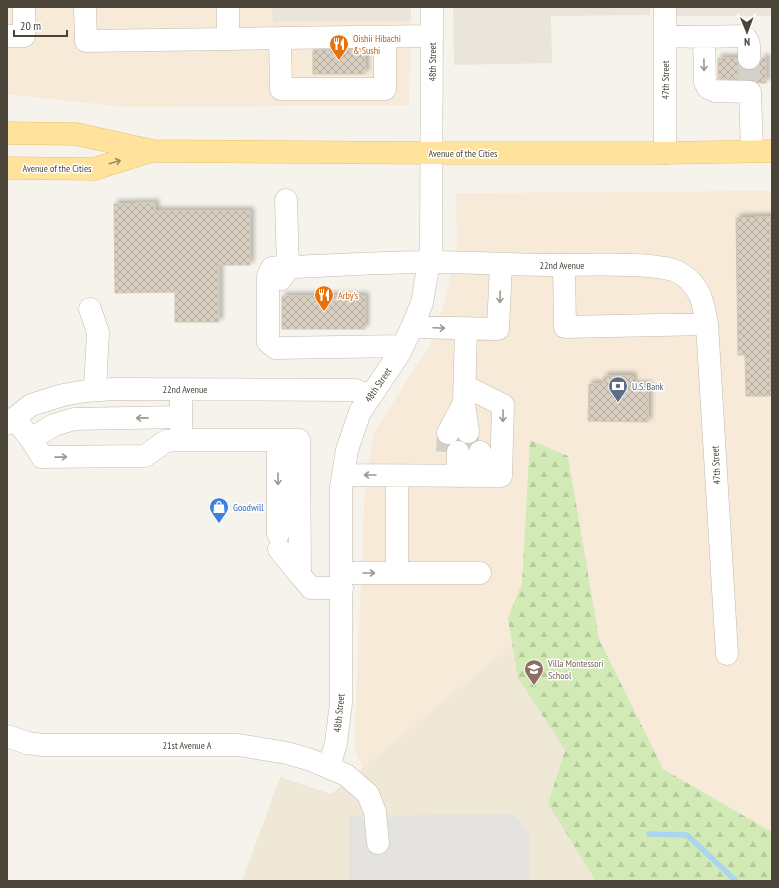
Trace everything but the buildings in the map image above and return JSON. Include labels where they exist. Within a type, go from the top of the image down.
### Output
[{"type":"main road","points":[[7,125],[76,134]]},
{"type":"main road","name":"Avenue of the Cities","points":[[7,133],[76,134],[153,151],[665,153],[762,151]]},
{"type":"main road","name":"Avenue of the Cities","points":[[7,168],[94,169],[153,151]]},
{"type":"street","points":[[7,36],[24,36],[24,7]]},
{"type":"street","points":[[85,7],[86,41],[432,36]]},
{"type":"street","points":[[228,7],[228,39]]},
{"type":"street","name":"48th Street","points":[[329,767],[336,743],[342,703],[341,487],[343,475],[352,433],[360,412],[403,346],[422,303],[429,262],[432,226],[432,7]]},
{"type":"street","name":"47th Street","points":[[665,7],[665,153]]},
{"type":"street","points":[[665,36],[743,36],[747,38],[749,42],[749,58]]},
{"type":"street","points":[[280,38],[281,89],[385,89],[385,37]]},
{"type":"street","points":[[704,37],[705,82],[708,88],[715,91],[749,88],[762,151]]},
{"type":"street","points":[[286,200],[288,268]]},
{"type":"street","name":"22nd Avenue","points":[[403,346],[275,348],[268,342],[268,276],[272,268],[429,262],[668,268],[681,273],[690,282]]},
{"type":"street","points":[[412,327],[466,330],[498,329],[501,265]]},
{"type":"street","points":[[564,265],[565,327],[707,324]]},
{"type":"street","name":"47th Street","points":[[690,282],[699,292],[707,324],[727,654]]},
{"type":"street","points":[[90,309],[98,332],[95,390]]},
{"type":"street","points":[[463,476],[466,330]]},
{"type":"street","points":[[174,440],[181,417],[181,389]]},
{"type":"street","name":"22nd Avenue","points":[[10,421],[31,405],[64,395],[95,390],[355,390],[370,396]]},
{"type":"street","points":[[343,475],[501,476],[503,405],[465,395]]},
{"type":"street","points":[[31,439],[54,426],[74,419],[181,417]]},
{"type":"street","points":[[10,421],[31,439],[42,457],[145,456],[174,440],[299,440],[300,575]]},
{"type":"street","points":[[278,440],[278,541],[300,575],[311,588],[342,581],[396,573],[480,573]]},
{"type":"street","points":[[463,442],[463,476]]},
{"type":"street","points":[[396,573],[398,476]]},
{"type":"street","name":"21st Avenue A","points":[[7,736],[27,743],[43,745],[238,745],[286,753],[329,767],[346,775],[360,786],[368,794],[376,812],[378,843]]},
{"type":"shaded area","points":[[7,7],[272,7],[273,22],[411,21],[409,105],[125,107],[7,94]]},
{"type":"shaded area","points":[[272,7],[411,7],[411,21],[272,22]]},
{"type":"shaded area","points":[[453,7],[650,7],[650,15],[551,16],[552,63],[454,65]]},
{"type":"shaded area","points":[[676,7],[772,7],[772,16],[676,16]]},
{"type":"shaded area","points":[[772,191],[772,880],[707,881],[562,604],[363,768],[354,748],[365,486],[374,432],[429,347],[448,290],[457,244],[456,193]]},
{"type":"shaded area","name":"Villa Montessori School","points":[[562,604],[707,881],[242,881],[280,777],[331,794]]},
{"type":"shaded area","points":[[514,814],[529,832],[529,881],[349,881],[349,816]]},
{"type":"green space","points":[[530,440],[568,456],[599,639],[663,769],[772,832],[772,881],[596,881],[548,804],[565,750],[518,678],[508,618],[522,583]]},
{"type":"waterway","points":[[649,834],[687,835],[736,881]]},
{"type":"tunnel","points":[[749,58],[749,83]]},
{"type":"tunnel","points":[[468,432],[468,452]]},
{"type":"tunnel","points":[[447,452],[448,433]]},
{"type":"place","name":"Oishii Hibachi & Sushi","points":[[339,61]]},
{"type":"place","name":"Arby's","points":[[324,312]]},
{"type":"place","name":"U.S. Bank","points":[[618,403]]},
{"type":"place","name":"Goodwill","points":[[219,524]]},
{"type":"place","name":"Villa Montessori School","points":[[534,686]]}]
